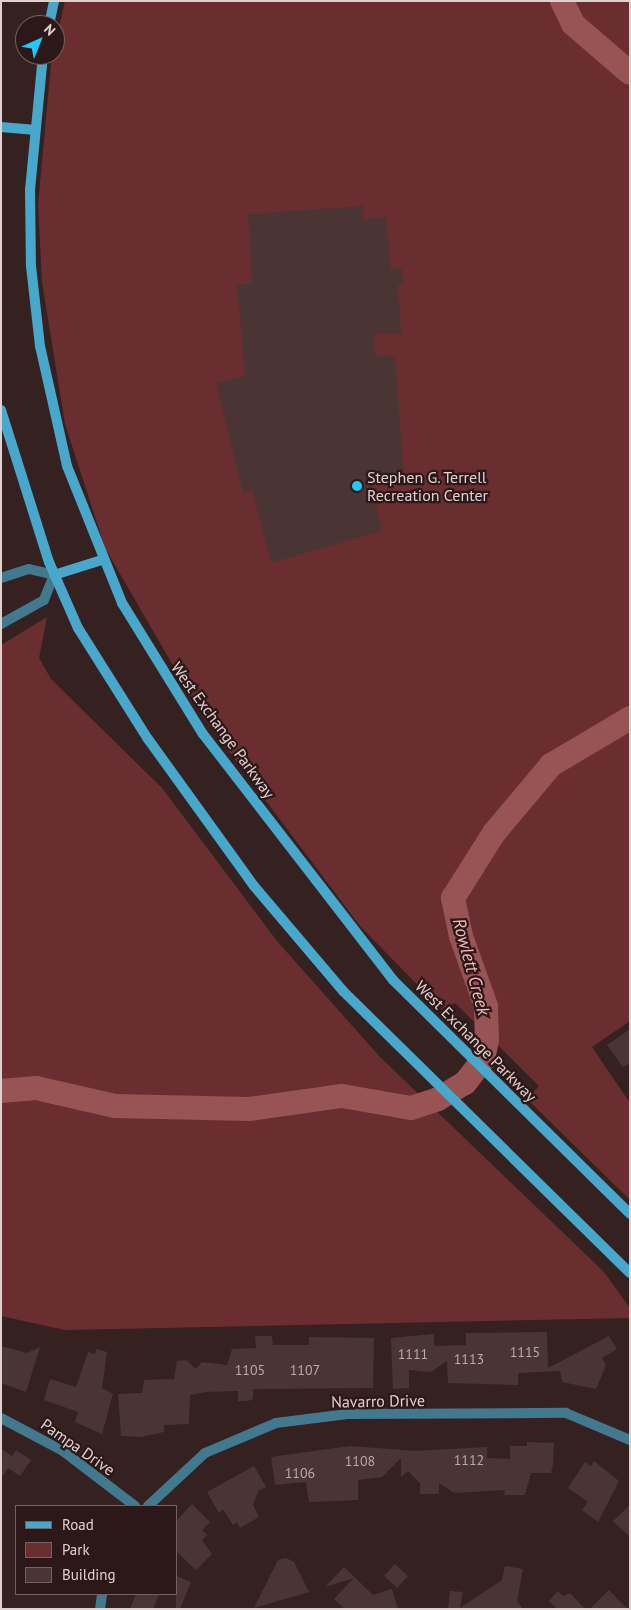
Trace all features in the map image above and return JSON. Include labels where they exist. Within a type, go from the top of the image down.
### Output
[{"type":"main road","points":[[51,15],[54,1]]},
{"type":"main road","name":"West Exchange Parkway","points":[[42,65],[33,130],[30,249],[40,346],[67,466],[102,560],[180,702],[341,916],[422,1011],[630,1214]]},
{"type":"main road","points":[[1,127],[33,130]]},
{"type":"main road","points":[[1,410],[54,575],[102,672],[198,809],[291,935],[394,1044],[630,1273]]},
{"type":"main road","points":[[54,575],[102,560]]},
{"type":"street","points":[[1,578],[29,569],[54,575],[44,600],[1,624]]},
{"type":"street","name":"Navarro Drive","points":[[149,1505],[206,1454],[241,1435],[285,1422],[347,1414],[566,1413],[630,1440]]},
{"type":"street","name":"Pampa Drive","points":[[1,1418],[63,1451],[134,1505]]},
{"type":"street","points":[[100,1609],[102,1595]]},
{"type":"green space","name":"Stephen G. Terrell Recreation Center","points":[[65,1],[630,1],[630,1021],[592,1047],[630,1103],[630,1200],[527,1099],[539,1086],[455,1003],[441,1009],[360,926],[203,717],[105,548],[65,424],[42,282],[38,205],[51,65],[65,65],[65,15],[62,15]]},
{"type":"green space","points":[[47,617],[39,658],[51,679],[162,788],[277,941],[380,1057],[604,1272],[630,1308],[630,1318],[65,1330],[1,1316],[1,645]]},
{"type":"building","points":[[363,206],[364,219],[386,217],[391,269],[401,268],[404,284],[398,285],[401,334],[374,334],[375,356],[395,355],[404,479],[372,486],[382,531],[271,563],[252,490],[243,493],[216,383],[245,375],[237,284],[252,284],[248,214]]},
{"type":"building","points":[[630,1029],[630,1063],[623,1067],[607,1045]]},
{"type":"building","points":[[547,1332],[548,1368],[609,1336],[617,1349],[602,1358],[606,1365],[596,1389],[562,1382],[560,1371],[518,1373],[518,1385],[448,1383],[447,1361],[431,1372],[409,1370],[409,1388],[393,1389],[391,1338],[434,1334],[434,1346],[466,1345],[466,1333]]},
{"type":"building","points":[[255,1336],[272,1336],[273,1345],[309,1345],[309,1337],[374,1338],[373,1388],[253,1389],[253,1399],[248,1401],[238,1401],[238,1391],[206,1392],[190,1395],[189,1424],[164,1425],[164,1432],[141,1437],[121,1436],[118,1394],[142,1393],[144,1380],[174,1379],[177,1361],[186,1360],[196,1369],[202,1362],[227,1365],[232,1349],[256,1348]]},
{"type":"building","points":[[1,1346],[27,1353],[40,1347],[26,1392],[1,1383]]},
{"type":"building","points":[[96,1349],[107,1352],[102,1388],[113,1394],[102,1434],[75,1422],[78,1412],[44,1400],[50,1379],[76,1387],[88,1352],[95,1354]]},
{"type":"building","points":[[527,1442],[554,1443],[551,1473],[531,1473],[525,1495],[504,1495],[505,1490],[454,1493],[439,1483],[439,1494],[420,1494],[420,1483],[408,1471],[401,1477],[401,1458],[382,1477],[358,1480],[358,1500],[309,1502],[306,1482],[275,1485],[271,1457],[350,1446],[416,1451],[487,1447],[487,1458],[510,1459],[510,1446],[527,1446]]},
{"type":"building","points":[[1,1449],[12,1456],[16,1450],[31,1460],[20,1476],[8,1468],[1,1479]]},
{"type":"building","points":[[594,1461],[619,1481],[598,1522],[582,1510],[588,1502],[568,1488],[585,1462],[591,1466]]},
{"type":"building","points":[[254,1466],[266,1487],[258,1491],[253,1505],[259,1517],[240,1528],[237,1522],[233,1525],[223,1509],[219,1513],[207,1492]]},
{"type":"building","points":[[192,1504],[210,1522],[202,1530],[207,1535],[202,1540],[212,1554],[196,1570],[178,1553],[178,1519]]},
{"type":"building","points":[[630,1505],[630,1537],[613,1521]]},
{"type":"building","points":[[286,1558],[294,1562],[309,1592],[254,1608],[278,1560]]},
{"type":"building","points":[[395,1564],[408,1576],[397,1588],[384,1576]]},
{"type":"building","points":[[505,1566],[523,1569],[517,1601],[523,1609],[448,1609],[450,1591],[463,1592],[460,1608],[502,1580]]},
{"type":"building","points":[[344,1567],[373,1595],[392,1589],[398,1609],[345,1609],[334,1599],[354,1578],[325,1587]]},
{"type":"building","points":[[178,1577],[191,1582],[180,1609],[176,1609]]},
{"type":"building","points":[[609,1590],[627,1609],[590,1609]]},
{"type":"building","points":[[558,1591],[563,1596],[570,1593],[585,1609],[557,1609],[549,1601]]},
{"type":"building","points":[[136,1595],[159,1595],[153,1609],[130,1609]]},
{"type":"waterway","name":"Rowlett Creek","points":[[562,1],[573,24],[630,73]]},
{"type":"waterway","name":"Rowlett Creek","points":[[1,1091],[36,1088],[115,1106],[249,1109],[342,1096],[411,1108],[438,1099],[465,1083],[483,1060],[487,1039],[486,1006],[461,936],[453,898],[494,833],[551,765],[630,718]]},
{"type":"place","name":"Stephen G. Terrell Recreation Center","points":[[357,486]]}]
